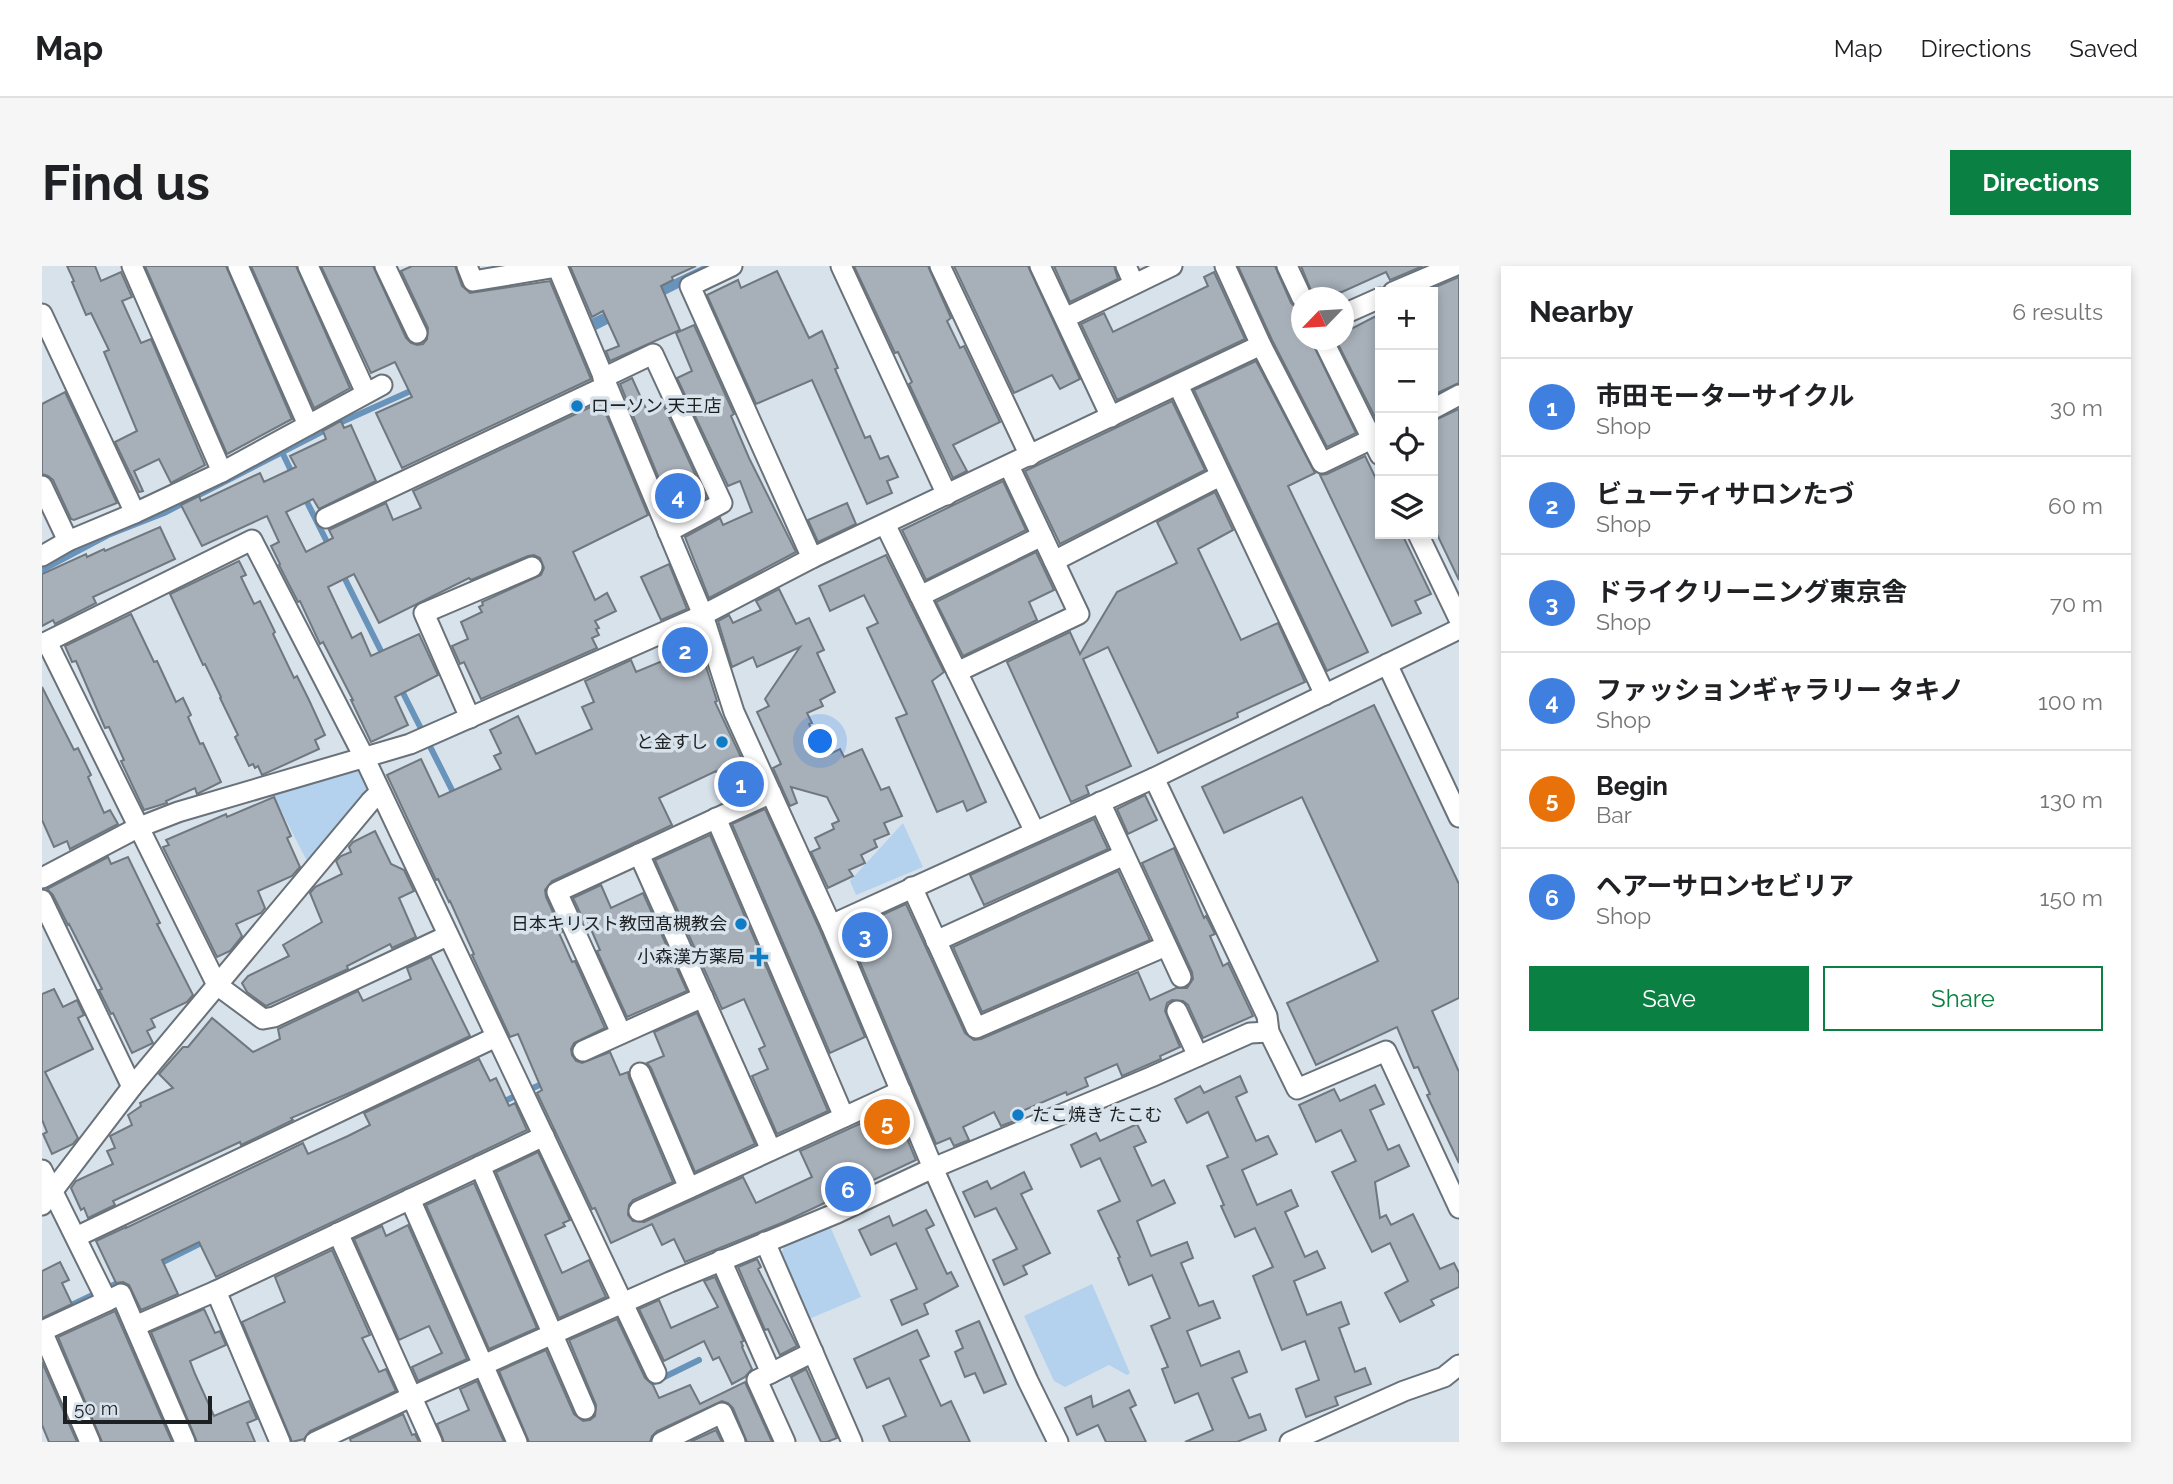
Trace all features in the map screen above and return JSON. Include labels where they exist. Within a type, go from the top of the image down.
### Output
[{"type":"street","points":[[132,266],[222,472]]},
{"type":"street","points":[[238,266],[308,425]]},
{"type":"street","points":[[42,556],[68,541],[222,472],[374,389],[309,266]]},
{"type":"street","points":[[385,266],[416,333]]},
{"type":"street","points":[[467,266],[473,281],[557,266],[702,615],[734,712],[831,925],[933,1168],[1058,1442]]},
{"type":"street","points":[[732,266],[690,286],[812,558]]},
{"type":"street","points":[[841,266],[947,495]]},
{"type":"street","points":[[940,266],[1030,456]]},
{"type":"street","points":[[1040,266],[1111,417]]},
{"type":"street","points":[[1126,266],[1134,284]]},
{"type":"street","points":[[1065,318],[1172,266]]},
{"type":"street","points":[[1225,266],[1261,345],[1322,463],[1375,444]]},
{"type":"street","points":[[1405,287],[1454,266]]},
{"type":"street","points":[[1290,267],[1298,287]]},
{"type":"street","points":[[1354,309],[1375,300]]},
{"type":"street","points":[[42,314],[135,513]]},
{"type":"street","points":[[42,878],[137,828],[178,812],[410,744],[470,718],[702,615],[812,558],[1261,345]]},
{"type":"street","points":[[1328,350],[1375,437]]},
{"type":"street","points":[[326,518],[604,382],[653,354],[722,503],[668,532]]},
{"type":"street","points":[[1178,385],[1325,695]]},
{"type":"street","points":[[1438,406],[1459,396]]},
{"type":"street","points":[[957,672],[1079,614],[1009,466]]},
{"type":"street","points":[[1054,561],[1220,475]]},
{"type":"street","points":[[42,486],[68,541]]},
{"type":"street","points":[[885,524],[1035,832]]},
{"type":"street","points":[[920,596],[1042,536]]},
{"type":"street","points":[[1420,539],[1459,619]]},
{"type":"street","points":[[447,936],[274,1017],[264,1019],[217,985],[44,643],[252,540],[364,757],[656,1373]]},
{"type":"street","points":[[470,718],[424,613],[532,567]]},
{"type":"street","points":[[831,925],[1154,778],[1459,629]]},
{"type":"street","points":[[1387,664],[1459,817]]},
{"type":"street","points":[[1154,778],[1267,1016],[1269,1032],[1297,1089],[1386,1051],[1459,1208]]},
{"type":"street","points":[[48,1199],[132,1087],[380,792]]},
{"type":"street","points":[[621,1033],[557,892],[771,793]]},
{"type":"street","points":[[1100,802],[1181,977]]},
{"type":"street","points":[[716,818],[844,1117]]},
{"type":"street","points":[[639,854],[771,1150]]},
{"type":"street","points":[[936,941],[1124,855]]},
{"type":"street","points":[[912,887],[976,1028],[1166,946]]},
{"type":"street","points":[[42,900],[132,1087]]},
{"type":"street","points":[[583,1051],[703,997]]},
{"type":"street","points":[[1177,1011],[1198,1056]]},
{"type":"street","points":[[315,1442],[765,1241],[837,1213],[933,1168],[1250,1033],[1269,1032]]},
{"type":"street","points":[[76,1237],[496,1037]]},
{"type":"street","points":[[640,1073],[689,1188]]},
{"type":"street","points":[[639,1211],[901,1091]]},
{"type":"street","points":[[135,1326],[216,1291],[544,1136]]},
{"type":"street","points":[[480,1166],[585,1409]]},
{"type":"street","points":[[42,1170],[48,1199],[76,1237],[107,1301]]},
{"type":"street","points":[[410,1199],[517,1442]]},
{"type":"street","points":[[338,1233],[432,1442]]},
{"type":"street","points":[[765,1241],[852,1442]]},
{"type":"street","points":[[722,1260],[771,1373]]},
{"type":"street","points":[[216,1291],[280,1442]]},
{"type":"street","points":[[90,1442],[42,1331],[121,1294],[185,1442]]},
{"type":"street","points":[[785,1442],[757,1380],[813,1352]]},
{"type":"street","points":[[1290,1442],[1404,1391],[1444,1377],[1459,1365]]},
{"type":"street","points":[[662,1442],[722,1413],[735,1442]]},
{"type":"shaded area","points":[[702,266],[722,266],[596,330],[591,319]]},
{"type":"shaded area","points":[[355,769],[362,772],[367,783],[366,791],[307,861],[273,795]]},
{"type":"shaded area","points":[[903,823],[923,867],[856,895],[850,881]]},
{"type":"shaded area","points":[[829,1224],[861,1297],[809,1319],[781,1256],[785,1243]]},
{"type":"shaded area","points":[[1092,1284],[1130,1373],[1127,1375],[1109,1365],[1065,1387],[1054,1381],[1024,1316]]},
{"type":"building","points":[[67,266],[95,266],[101,281],[121,272],[132,297],[122,301],[141,343],[151,339],[205,465],[171,483],[159,459],[134,471],[143,491],[139,492],[115,442],[137,431],[104,352],[109,350],[91,313],[86,315]]},
{"type":"building","points":[[145,266],[226,266],[292,419],[227,454]]},
{"type":"building","points":[[251,266],[296,266],[350,388],[314,408]]},
{"type":"building","points":[[321,266],[373,266],[406,338],[417,345],[423,344],[427,339],[428,328],[401,271],[412,266],[455,266],[462,286],[470,293],[550,281],[591,379],[402,468],[376,413],[412,397],[395,362],[371,373]]},
{"type":"building","points":[[570,266],[696,266],[672,277],[673,280],[661,286],[680,330],[610,361],[606,351],[619,346],[603,311],[592,317]]},
{"type":"building","points":[[854,266],[928,266],[951,318],[947,321],[960,348],[964,346],[1000,422],[953,445],[967,471],[953,478],[909,384],[912,382],[898,352],[895,353]]},
{"type":"building","points":[[954,266],[1028,266],[1080,379],[1060,389],[1052,375],[1014,393]]},
{"type":"building","points":[[1054,266],[1114,266],[1118,279],[1070,302]]},
{"type":"building","points":[[1238,266],[1275,266],[1291,303],[1291,350],[1316,350],[1356,433],[1327,447],[1272,340]]},
{"type":"building","points":[[1301,266],[1423,266],[1390,280],[1386,272],[1353,287],[1310,287]]},
{"type":"building","points":[[777,271],[809,338],[822,331],[838,368],[835,369],[865,438],[870,436],[880,459],[888,456],[898,477],[887,481],[892,493],[867,504],[812,380],[756,404],[707,295],[738,280],[741,288]]},
{"type":"building","points":[[1214,272],[1245,339],[1117,400],[1081,324],[1104,313],[1113,332],[1208,286],[1204,277]]},
{"type":"building","points":[[1459,277],[1459,383],[1438,393],[1438,287],[1436,287]]},
{"type":"building","points":[[1375,317],[1375,417],[1341,350],[1354,350],[1354,327]]},
{"type":"building","points":[[694,325],[734,414],[731,416],[749,458],[796,552],[709,598],[685,537],[720,518],[723,525],[752,512],[740,481],[728,486],[677,378],[692,371],[676,333]]},
{"type":"building","points":[[1256,361],[1315,473],[1288,486],[1368,652],[1327,671],[1194,390]]},
{"type":"building","points":[[632,378],[647,411],[663,404],[706,498],[674,515],[620,384]]},
{"type":"building","points":[[65,392],[117,503],[74,520],[71,519],[53,480],[42,474],[42,404]]},
{"type":"building","points":[[1172,401],[1205,470],[1060,544],[1025,471]]},
{"type":"building","points":[[601,402],[648,515],[573,552],[595,600],[607,593],[616,611],[595,621],[599,635],[592,638],[597,648],[481,699],[464,662],[460,664],[452,646],[468,639],[461,622],[482,612],[479,607],[483,605],[482,602],[541,575],[544,568],[540,558],[528,556],[471,580],[469,578],[379,623],[354,574],[328,587],[352,638],[361,633],[371,656],[419,634],[438,675],[395,697],[408,725],[371,742],[323,642],[320,644],[279,565],[271,546],[279,542],[267,516],[202,546],[181,505],[199,496],[201,501],[260,473],[264,482],[296,467],[290,456],[326,439],[323,431],[341,421],[344,428],[351,425],[376,481],[319,509],[313,499],[286,512],[306,552],[333,538],[329,530],[386,503],[393,520],[421,508],[413,491]]},
{"type":"building","points":[[1459,409],[1459,580],[1438,536],[1438,419]]},
{"type":"building","points":[[1365,456],[1375,477],[1375,539],[1404,539],[1431,594],[1415,601],[1421,613],[1392,626],[1320,475]]},
{"type":"building","points":[[1003,481],[1026,530],[926,580],[902,530]]},
{"type":"building","points":[[1215,492],[1233,530],[1198,549],[1241,640],[1278,623],[1305,682],[1237,713],[1238,717],[1158,753],[1108,647],[1083,659],[1131,766],[1086,786],[1089,794],[1071,802],[1007,662],[1070,632],[1080,654],[1117,592],[1177,563],[1157,522]]},
{"type":"building","points":[[847,503],[856,524],[818,542],[808,520]]},
{"type":"building","points":[[160,527],[175,559],[93,597],[96,603],[55,624],[53,620],[42,626],[42,574],[86,554],[87,557],[104,549],[105,551]]},
{"type":"building","points":[[1036,552],[1054,590],[1029,602],[1037,620],[963,656],[936,602]]},
{"type":"building","points":[[886,555],[944,672],[932,681],[986,802],[967,811],[963,801],[937,812],[896,718],[907,714],[867,628],[878,623],[864,595],[830,611],[819,586]]},
{"type":"building","points":[[239,561],[246,575],[241,577],[254,604],[260,601],[294,678],[297,676],[325,735],[315,740],[319,749],[262,775],[258,766],[249,766],[221,697],[170,594]]},
{"type":"building","points":[[669,564],[687,609],[661,620],[641,577]]},
{"type":"building","points":[[779,589],[796,624],[809,618],[824,650],[817,653],[835,692],[820,700],[823,706],[807,713],[824,757],[840,749],[844,757],[862,749],[881,790],[889,787],[902,816],[884,823],[889,834],[874,840],[877,847],[861,855],[865,863],[849,870],[853,876],[828,888],[811,852],[820,848],[815,838],[834,829],[832,824],[839,821],[827,797],[791,787],[797,803],[790,806],[773,768],[781,764],[757,712],[769,706],[765,699],[800,647],[757,667],[753,657],[732,667],[718,621],[729,615],[733,623],[761,610],[756,601]]},
{"type":"building","points":[[131,614],[176,702],[183,698],[200,744],[203,743],[221,782],[197,794],[195,788],[166,801],[167,803],[144,810],[121,761],[124,760],[109,727],[105,728],[76,661],[72,662],[65,646]]},
{"type":"building","points":[[695,632],[717,701],[715,702],[755,787],[730,799],[716,771],[659,798],[672,825],[552,881],[545,890],[562,932],[559,933],[572,962],[575,961],[605,1028],[574,1043],[572,1055],[576,1061],[582,1063],[610,1052],[620,1075],[628,1072],[673,1182],[633,1200],[629,1205],[628,1215],[633,1221],[644,1222],[743,1177],[756,1203],[812,1177],[800,1151],[895,1110],[916,1160],[784,1222],[685,1262],[674,1239],[662,1245],[652,1224],[611,1243],[537,1093],[542,1090],[518,1034],[510,1037],[450,901],[438,879],[436,880],[387,775],[421,759],[439,797],[501,769],[494,756],[501,753],[490,730],[518,716],[536,754],[592,729],[582,707],[594,702],[585,681],[631,660],[636,672],[665,660],[660,647]]},
{"type":"building","points":[[42,687],[74,750],[78,748],[104,813],[110,810],[118,824],[70,849],[67,841],[54,847],[42,820]]},
{"type":"building","points":[[1374,705],[1459,884],[1459,998],[1432,1011],[1459,1072],[1459,1163],[1427,1095],[1430,1094],[1418,1067],[1414,1068],[1397,1027],[1316,1065],[1287,1003],[1378,961],[1302,797],[1224,833],[1202,787]]},
{"type":"building","points":[[1145,795],[1157,820],[1128,834],[1117,809]]},
{"type":"building","points":[[274,797],[291,836],[287,838],[300,867],[292,876],[258,891],[265,908],[261,913],[236,924],[242,936],[230,951],[217,957],[163,847],[169,845],[166,840]]},
{"type":"building","points":[[765,809],[865,1037],[830,1053],[732,824]]},
{"type":"building","points":[[1094,819],[1108,849],[984,905],[970,875]]},
{"type":"building","points":[[375,831],[391,864],[404,870],[414,891],[399,898],[416,937],[392,948],[390,944],[347,966],[348,969],[266,1006],[247,992],[242,983],[248,976],[289,956],[283,945],[322,922],[310,893],[315,887],[342,874],[336,861],[351,852],[349,847],[353,842]]},
{"type":"building","points":[[710,835],[828,1111],[777,1134],[752,1076],[768,1069],[759,1049],[765,1046],[744,999],[722,1009],[655,860]]},
{"type":"building","points":[[1174,848],[1204,918],[1206,916],[1215,934],[1210,936],[1223,966],[1228,963],[1253,1016],[1203,1038],[1188,1005],[1183,1001],[1172,1000],[1167,1003],[1165,1011],[1180,1047],[1160,1056],[1161,1059],[1122,1076],[1117,1064],[1085,1078],[1088,1086],[1067,1095],[1066,1092],[1022,1111],[1024,1117],[1001,1126],[994,1112],[963,1127],[969,1140],[954,1146],[950,1138],[936,1144],[847,931],[906,904],[965,1033],[974,1040],[1138,972],[1150,1000],[1176,988],[1187,988],[1193,979],[1142,863]]},
{"type":"building","points":[[108,857],[111,864],[128,857],[160,923],[157,924],[193,995],[187,1002],[151,1019],[155,1027],[147,1031],[153,1043],[132,1053],[69,924],[47,889]]},
{"type":"building","points":[[1118,871],[1150,940],[982,1012],[953,947]]},
{"type":"building","points":[[601,885],[611,908],[643,893],[687,991],[627,1017],[597,951],[600,950],[587,920],[584,921],[573,898]]},
{"type":"building","points":[[431,957],[470,1036],[291,1118],[293,1120],[241,1145],[240,1142],[113,1201],[115,1205],[88,1218],[84,1208],[81,1210],[71,1188],[76,1181],[113,1164],[107,1151],[115,1148],[110,1136],[132,1125],[128,1115],[141,1106],[140,1103],[173,1088],[159,1074],[183,1047],[188,1047],[212,1018],[253,1052],[280,1039],[278,1029],[358,991],[363,1001],[411,979],[407,968]]},
{"type":"building","points":[[54,989],[63,1007],[77,1000],[84,1015],[78,1018],[93,1049],[45,1072],[78,1138],[73,1144],[52,1154],[43,1134],[47,1132],[42,1120],[42,994]]},
{"type":"building","points":[[697,1013],[755,1144],[695,1172],[647,1063],[664,1056],[654,1032]]},
{"type":"building","points":[[479,1059],[490,1081],[496,1078],[509,1106],[515,1103],[527,1130],[216,1277],[199,1242],[162,1260],[178,1294],[141,1310],[129,1285],[116,1283],[96,1241],[303,1143],[308,1154],[348,1136],[370,1125],[364,1113]]},
{"type":"building","points":[[1240,1076],[1247,1092],[1236,1097],[1256,1141],[1268,1136],[1277,1154],[1242,1170],[1257,1205],[1291,1190],[1298,1206],[1285,1212],[1305,1257],[1317,1251],[1325,1268],[1294,1281],[1307,1315],[1341,1302],[1349,1324],[1339,1328],[1355,1372],[1365,1368],[1371,1384],[1335,1397],[1338,1405],[1306,1417],[1296,1389],[1319,1380],[1305,1341],[1282,1350],[1253,1276],[1273,1267],[1255,1228],[1235,1237],[1207,1166],[1228,1157],[1208,1112],[1187,1123],[1175,1099],[1200,1086],[1204,1093]]},
{"type":"building","points":[[1375,1085],[1384,1104],[1370,1110],[1388,1150],[1399,1145],[1409,1166],[1375,1182],[1380,1218],[1386,1215],[1391,1225],[1413,1214],[1440,1269],[1454,1263],[1459,1273],[1459,1287],[1431,1300],[1434,1305],[1400,1322],[1385,1293],[1408,1281],[1390,1243],[1372,1252],[1332,1172],[1356,1161],[1341,1130],[1316,1142],[1299,1105],[1334,1089],[1340,1101]]},
{"type":"building","points":[[1137,1124],[1146,1142],[1134,1147],[1152,1186],[1164,1180],[1175,1203],[1137,1221],[1151,1256],[1187,1242],[1193,1258],[1181,1263],[1199,1306],[1213,1301],[1220,1318],[1187,1331],[1201,1366],[1239,1351],[1247,1372],[1232,1378],[1249,1418],[1260,1414],[1266,1430],[1237,1442],[1185,1442],[1213,1430],[1198,1393],[1175,1403],[1162,1369],[1168,1367],[1151,1326],[1170,1318],[1152,1275],[1129,1285],[1118,1258],[1120,1257],[1098,1211],[1120,1201],[1100,1158],[1081,1167],[1071,1145],[1096,1133],[1100,1141]]},
{"type":"building","points":[[538,1152],[570,1220],[563,1223],[565,1226],[545,1235],[562,1273],[589,1260],[606,1297],[559,1318],[496,1172]]},
{"type":"building","points":[[1024,1172],[1032,1189],[1021,1194],[1050,1253],[1023,1266],[1027,1274],[1004,1285],[993,1260],[1017,1249],[996,1208],[975,1217],[963,1192],[987,1181],[991,1189]]},
{"type":"building","points":[[474,1183],[537,1328],[489,1349],[426,1205]]},
{"type":"building","points":[[926,1210],[934,1225],[926,1229],[947,1274],[951,1272],[958,1286],[924,1304],[928,1314],[902,1325],[891,1300],[917,1289],[896,1243],[871,1255],[859,1230],[889,1216],[893,1226]]},
{"type":"building","points":[[408,1225],[467,1359],[418,1381],[412,1367],[442,1353],[429,1326],[399,1340],[354,1239],[382,1226],[386,1236]]},
{"type":"building","points":[[332,1250],[370,1335],[362,1338],[379,1372],[386,1369],[396,1391],[310,1431],[304,1439],[292,1442],[242,1322],[285,1302],[275,1277]]},
{"type":"building","points":[[757,1259],[761,1267],[758,1269],[797,1346],[780,1355],[768,1329],[765,1330],[738,1267]]},
{"type":"building","points":[[60,1262],[69,1280],[62,1283],[72,1304],[42,1318],[42,1271]]},
{"type":"building","points":[[715,1277],[744,1341],[741,1342],[742,1347],[752,1369],[745,1377],[732,1384],[719,1357],[713,1360],[704,1341],[664,1361],[639,1309],[659,1300],[671,1328],[718,1307],[704,1281]]},
{"type":"building","points":[[204,1309],[215,1333],[220,1331],[226,1345],[190,1361],[214,1416],[249,1401],[257,1419],[247,1423],[255,1442],[197,1442],[151,1332]]},
{"type":"building","points":[[115,1311],[172,1442],[102,1442],[58,1337]]},
{"type":"building","points":[[617,1319],[645,1378],[653,1385],[659,1398],[690,1385],[700,1404],[745,1382],[772,1442],[747,1442],[733,1408],[722,1401],[657,1431],[650,1442],[529,1442],[499,1371],[546,1350],[574,1414],[583,1421],[590,1420],[595,1416],[596,1405],[569,1340]]},
{"type":"building","points":[[979,1321],[1006,1384],[984,1393],[975,1373],[965,1377],[955,1352],[963,1348],[956,1331]]},
{"type":"building","points":[[917,1330],[929,1356],[920,1360],[941,1406],[951,1401],[970,1442],[890,1442],[883,1426],[906,1416],[889,1378],[867,1388],[854,1359]]},
{"type":"building","points":[[42,1362],[77,1442],[49,1442],[42,1425]]},
{"type":"building","points":[[806,1369],[837,1438],[827,1442],[821,1442],[791,1377]]},
{"type":"building","points":[[477,1381],[504,1442],[444,1442],[437,1424],[469,1410],[460,1389]]},
{"type":"building","points":[[1129,1390],[1136,1405],[1130,1408],[1146,1442],[1106,1442],[1098,1425],[1077,1435],[1065,1408],[1091,1396],[1093,1407]]},
{"type":"building","points":[[403,1414],[412,1435],[415,1434],[419,1442],[351,1442],[350,1439]]},
{"type":"building","points":[[716,1430],[722,1442],[690,1442]]},
{"type":"waterway","points":[[42,570],[108,535],[164,513],[335,425],[415,389]]},
{"type":"waterway","points":[[282,452],[294,477]]},
{"type":"waterway","points":[[304,496],[329,546]]},
{"type":"waterway","points":[[341,571],[385,659]]},
{"type":"waterway","points":[[400,687],[455,796]]},
{"type":"waterway","points":[[500,1103],[544,1083]]},
{"type":"waterway","points":[[155,1266],[205,1241]]},
{"type":"waterway","points":[[42,1319],[126,1279]]},
{"type":"waterway","points":[[646,1386],[699,1360]]},
{"type":"place","name":"ローソン 天王店","points":[[577,406]]},
{"type":"place","name":"ファッションギャラリー タキノ","points":[[678,496]]},
{"type":"place","name":"ビューティサロンたづ","points":[[685,650]]},
{"type":"place","name":"と金すし","points":[[722,742]]},
{"type":"place","name":"市田モーターサイクル","points":[[741,784]]},
{"type":"place","name":"日本キリスト教団髙槻教会","points":[[741,924]]},
{"type":"place","name":"ドライクリーニング東京舎","points":[[865,935]]},
{"type":"place","name":"小森漢方薬局","points":[[759,957]]},
{"type":"place","name":"たこ焼き たこむ","points":[[1018,1115]]},
{"type":"place","name":"Begin","points":[[887,1122]]},
{"type":"place","name":"ヘアーサロンセビリア","points":[[848,1189]]}]
